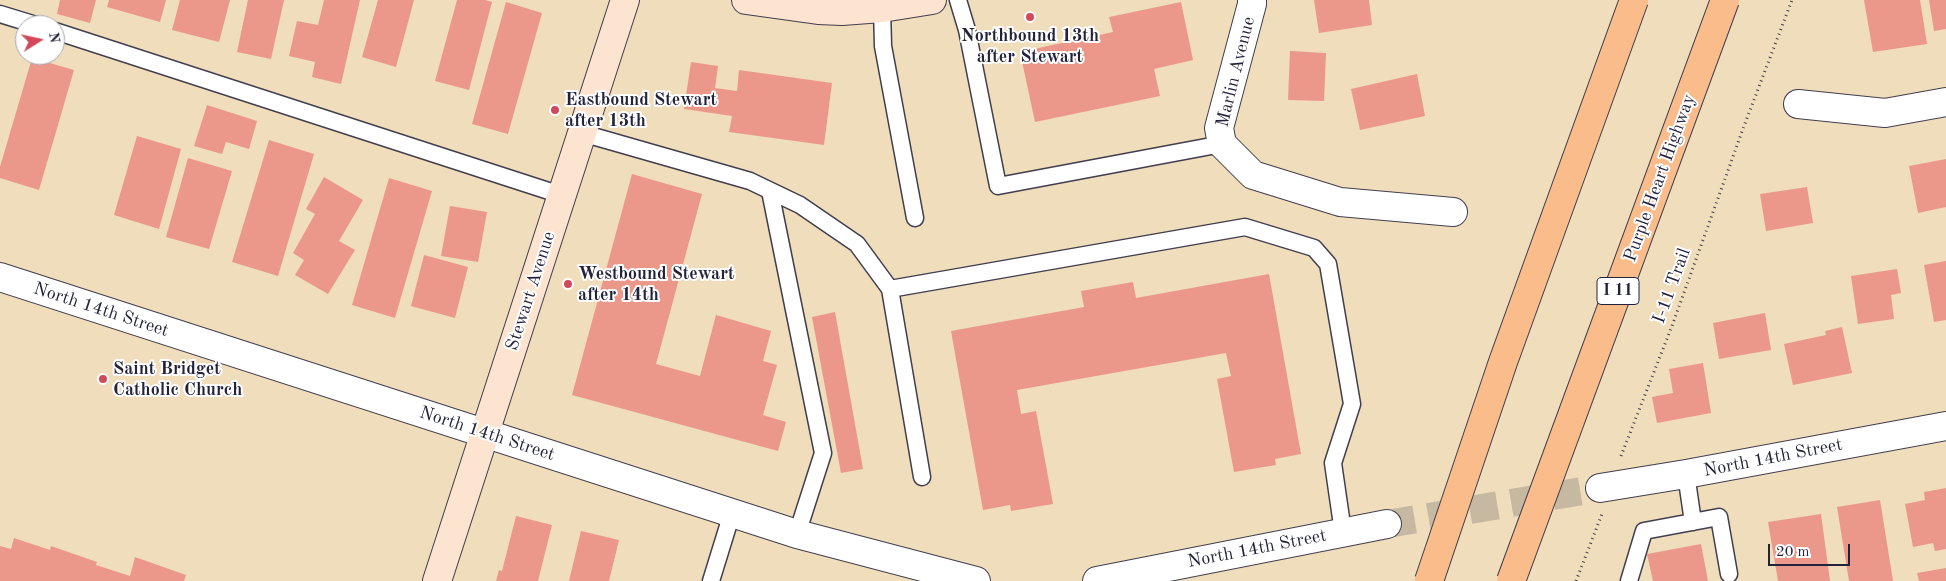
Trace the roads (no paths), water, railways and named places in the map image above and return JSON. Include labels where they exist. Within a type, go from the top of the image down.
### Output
[{"type":"highway","points":[[1429,581],[1503,362],[1634,0]]},
{"type":"highway","name":"Purple Heart Highway","points":[[1511,581],[1725,0]]},
{"type":"main road","name":"Stewart Avenue","points":[[437,581],[625,0]]},
{"type":"main road","points":[[746,0],[818,10],[842,6],[882,8],[932,0]]},
{"type":"street","name":"Marlin Avenue","points":[[1222,144],[1219,128],[1252,0]]},
{"type":"street","points":[[1798,104],[1885,113],[1946,102]]},
{"type":"street","points":[[1222,144],[1252,175],[1340,202],[1453,212]]},
{"type":"street","name":"North 14th Street","points":[[0,277],[797,534],[976,581]]},
{"type":"street","name":"North 14th Street","points":[[1605,487],[1946,426]]},
{"type":"street","name":"North 14th Street","points":[[1097,581],[1387,524]]},
{"type":"lane","points":[[958,0],[967,30],[998,186],[1222,144]]},
{"type":"lane","points":[[882,8],[883,46],[915,218]]},
{"type":"lane","points":[[0,14],[15,19]]},
{"type":"lane","points":[[65,34],[561,195]]},
{"type":"lane","points":[[582,133],[750,181],[800,205],[857,244],[890,288],[922,477]]},
{"type":"lane","points":[[770,191],[823,453],[797,534]]},
{"type":"lane","points":[[890,288],[1246,227],[1314,248],[1328,264],[1352,404],[1333,463],[1344,532]]},
{"type":"lane","points":[[1686,474],[1693,522]]},
{"type":"lane","points":[[711,581],[732,513]]},
{"type":"lane","points":[[1630,581],[1644,531],[1719,517],[1729,574]]},
{"type":"tunnel","points":[[1387,524],[1600,488]]},
{"type":"place","name":"Northbound 13th after Stewart","points":[[1030,17]]},
{"type":"place","name":"Eastbound Stewart after 13th","points":[[555,110]]},
{"type":"place","name":"Westbound Stewart after 14th","points":[[568,284]]},
{"type":"place","name":"Saint Bridget Catholic Church","points":[[103,379]]}]
